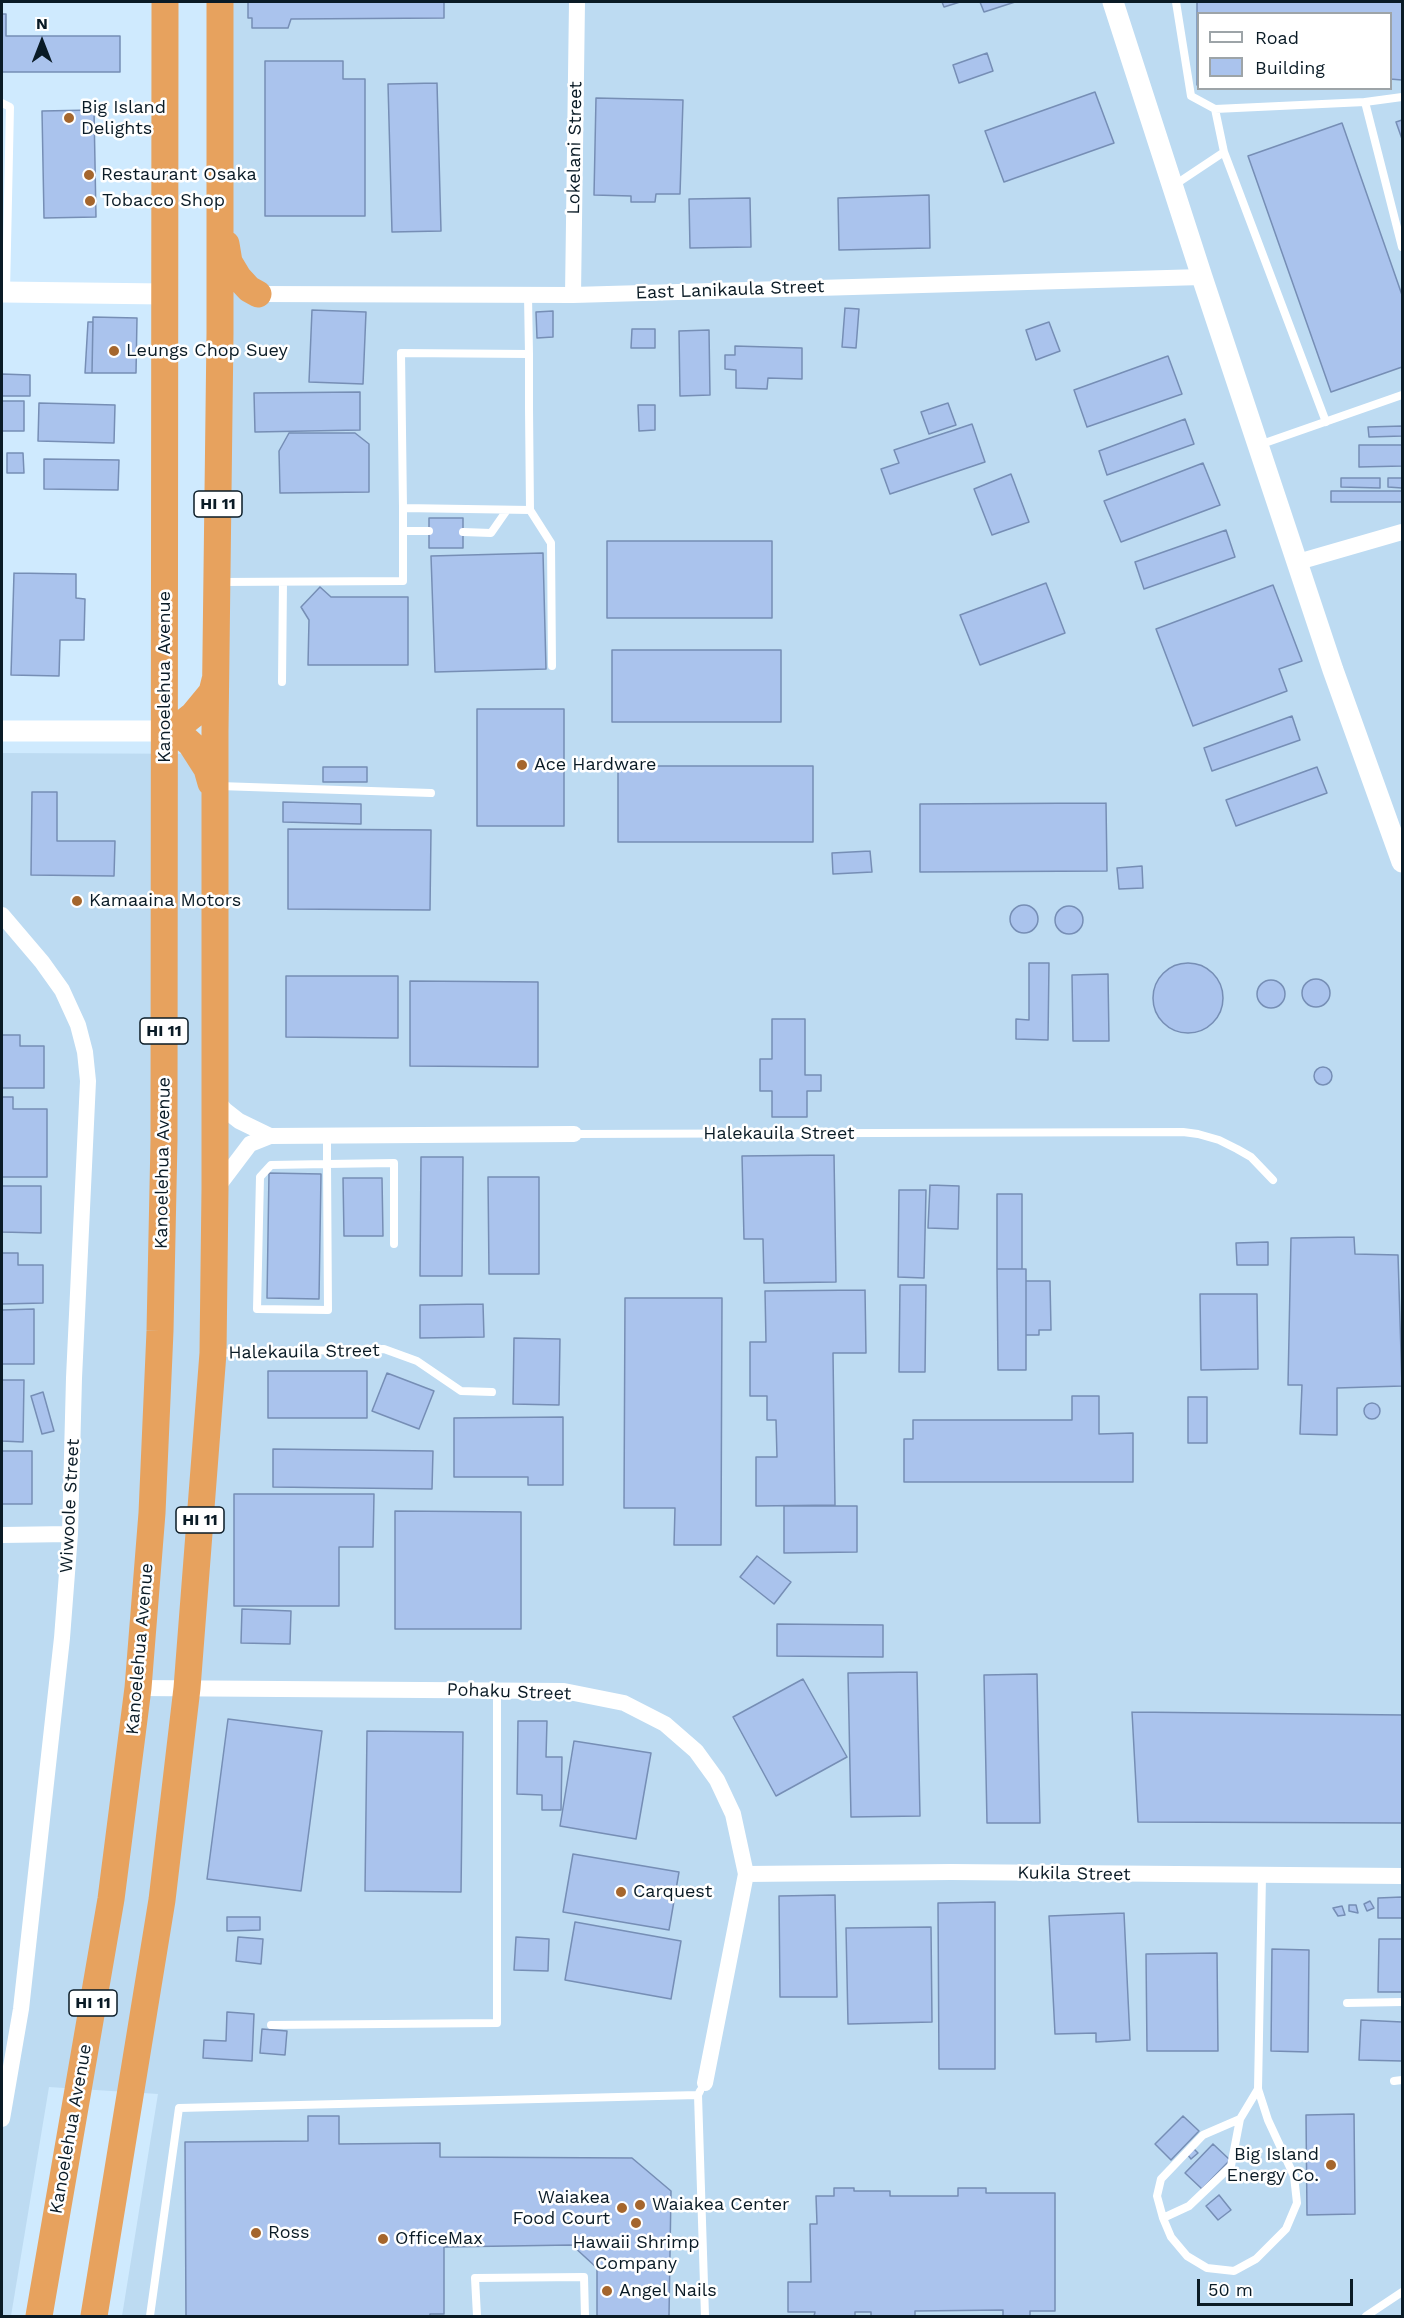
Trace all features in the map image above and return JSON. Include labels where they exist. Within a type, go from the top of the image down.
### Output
[{"type":"highway","name":"Kanoelehua Avenue","points":[[39,2316],[111,1899],[138,1688],[152,1514],[160,1331],[164,1140],[165,2]]},
{"type":"highway","name":"HI 11","points":[[94,2316],[162,1900],[187,1688],[213,1353],[220,2]]},
{"type":"highway","points":[[220,223],[229,262],[238,277],[249,289],[258,294],[244,303],[220,333]]},
{"type":"highway","points":[[166,730],[183,723],[204,703],[212,692],[216,676]]},
{"type":"highway","points":[[166,730],[182,736],[199,754],[215,790]]},
{"type":"street","name":"Lokelani Street","points":[[573,295],[577,2]]},
{"type":"street","points":[[1113,2],[1333,670],[1402,862]]},
{"type":"street","name":"East Lanikaula Street","points":[[258,294],[573,295],[1202,277]]},
{"type":"street","points":[[4,292],[165,294]]},
{"type":"street","points":[[1298,562],[1402,532]]},
{"type":"street","points":[[2,731],[166,730]]},
{"type":"street","name":"Wiwoole Street","points":[[2,915],[5,922],[42,962],[62,990],[78,1025],[87,1071],[70,1534],[49,1763],[21,2009],[7,2055],[2,2119]]},
{"type":"street","name":"Halekauila Street","points":[[214,1098],[238,1121],[270,1136]]},
{"type":"street","name":"Halekauila Street","points":[[215,1189],[250,1144],[270,1136],[574,1134]]},
{"type":"street","points":[[2,1535],[70,1534]]},
{"type":"street","name":"Pohaku Street","points":[[138,1688],[564,1691],[624,1703],[665,1724],[696,1751],[717,1780],[733,1814],[746,1874],[702,2089]]},
{"type":"street","name":"Kukila Street","points":[[746,1874],[951,1872],[1402,1876]]},
{"type":"lane","points":[[1176,2],[1191,96],[1215,109],[1365,102],[1402,97]]},
{"type":"lane","points":[[1365,102],[1402,247]]},
{"type":"lane","points":[[2,103],[10,107],[4,292]]},
{"type":"lane","points":[[1215,109],[1224,152],[1326,422]]},
{"type":"lane","points":[[1172,186],[1224,152]]},
{"type":"lane","points":[[528,295],[530,510],[551,543],[552,666]]},
{"type":"lane","points":[[217,582],[403,581],[401,353],[529,354]]},
{"type":"lane","points":[[1258,445],[1402,395]]},
{"type":"lane","points":[[403,508],[530,510]]},
{"type":"lane","points":[[463,532],[491,532],[507,510]]},
{"type":"lane","points":[[403,531],[429,531]]},
{"type":"lane","points":[[282,682],[283,582]]},
{"type":"lane","points":[[215,790],[431,793]]},
{"type":"lane","name":"Halekauila Street","points":[[574,1134],[1183,1132],[1219,1140],[1237,1149],[1251,1157],[1273,1180]]},
{"type":"lane","points":[[327,1135],[327,1164],[328,1310],[257,1309],[260,1177],[271,1165],[327,1164],[394,1163],[394,1244]]},
{"type":"lane","name":"Halekauila Street","points":[[213,1353],[384,1349],[417,1361],[461,1391],[492,1392]]},
{"type":"lane","points":[[271,2025],[497,2023],[497,1690]]},
{"type":"lane","points":[[1240,2119],[1203,2135],[1161,2179],[1157,2196],[1163,2218],[1172,2236],[1187,2256],[1207,2268],[1234,2271],[1256,2259],[1286,2229],[1298,2203],[1294,2176],[1268,2120],[1258,2089],[1262,1876]]},
{"type":"lane","points":[[1347,2003],[1402,2002]]},
{"type":"lane","points":[[150,2316],[179,2108],[702,2089],[705,2316]]},
{"type":"lane","points":[[1163,2218],[1189,2206],[1231,2166],[1240,2119],[1258,2089]]},
{"type":"lane","points":[[477,2316],[475,2278],[584,2277],[585,2316]]},
{"type":"lane","points":[[1366,2316],[1402,2292]]},
{"type":"shaded area","points":[[230,2],[1402,2],[1402,2316],[122,2316],[158,2094],[49,2087],[11,2316],[2,2316],[2,753],[224,754]]},
{"type":"building","points":[[248,2],[444,2],[444,18],[291,19],[288,28],[252,28],[252,18],[248,18]]},
{"type":"building","points":[[942,2],[960,2],[944,7]]},
{"type":"building","points":[[980,2],[1015,2],[984,12]]},
{"type":"building","points":[[1197,2],[1402,2],[1402,80],[1392,79],[1392,12],[1197,12]]},
{"type":"building","points":[[2,14],[6,14],[6,36],[120,36],[120,72],[2,72]]},
{"type":"building","points":[[987,53],[993,71],[959,83],[953,65]]},
{"type":"building","points":[[265,61],[343,61],[343,79],[365,79],[365,216],[265,216]]},
{"type":"building","points":[[437,83],[441,231],[392,232],[388,84]]},
{"type":"building","points":[[1095,92],[1114,143],[1004,182],[985,131]]},
{"type":"building","points":[[596,98],[683,100],[680,194],[656,194],[655,202],[631,202],[631,196],[594,195]]},
{"type":"building","points":[[94,110],[96,217],[44,218],[42,111]]},
{"type":"building","points":[[1402,120],[1402,139],[1396,122]]},
{"type":"building","points":[[1342,123],[1402,295],[1402,367],[1331,392],[1248,156]]},
{"type":"building","points":[[929,195],[930,248],[839,250],[838,198]]},
{"type":"building","points":[[750,198],[751,247],[690,248],[689,199]]},
{"type":"building","points":[[845,308],[859,309],[856,348],[842,347]]},
{"type":"building","points":[[312,310],[366,312],[363,384],[309,382]]},
{"type":"building","points":[[553,311],[553,337],[537,338],[536,312]]},
{"type":"building","name":"Leungs Chop Suey","points":[[93,317],[137,318],[136,373],[92,373]]},
{"type":"building","points":[[88,322],[93,322],[92,373],[85,373]]},
{"type":"building","points":[[1049,322],[1060,351],[1036,360],[1026,330]]},
{"type":"building","points":[[632,329],[655,329],[655,348],[631,348]]},
{"type":"building","points":[[709,330],[710,395],[680,396],[679,331]]},
{"type":"building","points":[[735,346],[802,348],[802,379],[768,378],[767,389],[736,388],[736,370],[725,369],[725,355],[735,355]]},
{"type":"building","points":[[1168,356],[1182,394],[1087,427],[1074,390]]},
{"type":"building","points":[[2,374],[30,375],[30,396],[2,396]]},
{"type":"building","points":[[360,392],[360,430],[255,432],[254,393]]},
{"type":"building","points":[[2,401],[24,401],[24,431],[2,431]]},
{"type":"building","points":[[39,403],[115,405],[114,443],[38,441]]},
{"type":"building","points":[[948,403],[956,425],[929,434],[921,412]]},
{"type":"building","points":[[638,405],[655,405],[655,430],[639,431]]},
{"type":"building","points":[[1185,419],[1194,444],[1107,475],[1099,451]]},
{"type":"building","points":[[972,424],[985,462],[890,494],[881,469],[899,463],[894,450]]},
{"type":"building","points":[[1402,426],[1402,436],[1369,437],[1368,427]]},
{"type":"building","points":[[289,433],[355,433],[369,444],[369,492],[280,493],[279,451]]},
{"type":"building","points":[[1359,445],[1402,445],[1402,466],[1359,467]]},
{"type":"building","points":[[7,453],[23,453],[24,473],[7,473]]},
{"type":"building","points":[[44,459],[119,460],[118,490],[44,489]]},
{"type":"building","points":[[1203,463],[1220,505],[1121,542],[1104,501]]},
{"type":"building","points":[[1011,474],[1029,522],[992,535],[974,489]]},
{"type":"building","points":[[1341,478],[1380,478],[1380,488],[1341,487]]},
{"type":"building","points":[[1388,478],[1402,478],[1402,488],[1388,487]]},
{"type":"building","points":[[1331,491],[1402,491],[1402,502],[1331,502]]},
{"type":"building","points":[[429,518],[463,518],[463,548],[429,548]]},
{"type":"building","points":[[1226,530],[1235,557],[1144,589],[1135,562]]},
{"type":"building","points":[[607,541],[772,541],[772,618],[607,618]]},
{"type":"building","points":[[543,553],[546,669],[435,672],[431,556]]},
{"type":"building","points":[[14,573],[76,574],[76,598],[85,599],[84,640],[60,640],[59,676],[11,675]]},
{"type":"building","points":[[1046,583],[1065,633],[980,665],[960,615]]},
{"type":"building","points":[[1273,585],[1302,661],[1279,669],[1287,691],[1193,726],[1156,629]]},
{"type":"building","points":[[320,587],[331,597],[408,597],[408,665],[308,665],[309,620],[301,607]]},
{"type":"building","points":[[612,650],[781,650],[781,722],[612,722]]},
{"type":"building","points":[[477,709],[564,709],[564,826],[477,826]]},
{"type":"building","points":[[1292,716],[1300,740],[1212,771],[1204,748]]},
{"type":"building","points":[[618,766],[813,766],[813,842],[618,842]]},
{"type":"building","points":[[323,767],[367,767],[367,782],[323,782]]},
{"type":"building","points":[[1317,767],[1327,793],[1236,826],[1226,800]]},
{"type":"building","points":[[32,792],[57,792],[57,841],[115,841],[114,876],[31,875]]},
{"type":"building","points":[[283,802],[361,804],[361,824],[283,822]]},
{"type":"building","points":[[1106,803],[1107,871],[920,872],[920,804]]},
{"type":"building","points":[[288,829],[431,830],[430,910],[288,909]]},
{"type":"building","points":[[870,851],[872,872],[833,874],[832,853]]},
{"type":"building","points":[[1142,866],[1143,888],[1119,889],[1117,868]]},
{"type":"building","points":[[1024,905],[1034,909],[1038,919],[1034,929],[1024,933],[1014,929],[1010,919],[1014,909]]},
{"type":"building","points":[[1069,906],[1079,910],[1083,920],[1079,930],[1069,934],[1059,930],[1055,920],[1059,910]]},
{"type":"building","points":[[1029,963],[1049,963],[1048,1040],[1016,1039],[1016,1019],[1029,1020]]},
{"type":"building","points":[[1188,963],[1201,966],[1213,973],[1220,985],[1223,998],[1220,1011],[1213,1023],[1201,1030],[1188,1033],[1175,1030],[1163,1023],[1156,1011],[1153,998],[1156,985],[1163,973],[1175,966]]},
{"type":"building","points":[[1108,974],[1109,1041],[1073,1041],[1072,975]]},
{"type":"building","points":[[286,976],[398,976],[398,1038],[286,1037]]},
{"type":"building","points":[[1316,979],[1326,983],[1330,993],[1326,1003],[1316,1007],[1306,1003],[1302,993],[1306,983]]},
{"type":"building","points":[[1271,980],[1281,984],[1285,994],[1281,1004],[1271,1008],[1261,1004],[1257,994],[1261,984]]},
{"type":"building","points":[[410,981],[538,982],[538,1067],[410,1066]]},
{"type":"building","points":[[772,1019],[805,1019],[805,1075],[821,1075],[821,1091],[807,1091],[807,1117],[772,1117],[772,1091],[760,1091],[760,1059],[772,1059]]},
{"type":"building","points":[[2,1035],[20,1035],[20,1046],[44,1046],[44,1088],[2,1088]]},
{"type":"building","points":[[1319,1067],[1327,1067],[1332,1072],[1330,1083],[1319,1085],[1314,1080],[1314,1072]]},
{"type":"building","points":[[2,1097],[13,1097],[13,1109],[47,1109],[47,1177],[2,1177]]},
{"type":"building","points":[[834,1155],[836,1282],[764,1283],[763,1239],[744,1239],[742,1156]]},
{"type":"building","points":[[421,1157],[463,1157],[462,1276],[420,1276]]},
{"type":"building","points":[[269,1173],[321,1174],[319,1299],[267,1298]]},
{"type":"building","points":[[488,1177],[539,1177],[539,1274],[489,1274]]},
{"type":"building","points":[[343,1178],[382,1178],[383,1236],[344,1236]]},
{"type":"building","points":[[930,1185],[959,1186],[958,1229],[928,1228]]},
{"type":"building","points":[[2,1186],[41,1186],[41,1233],[2,1232]]},
{"type":"building","points":[[899,1190],[926,1190],[924,1278],[898,1277]]},
{"type":"building","points":[[997,1194],[1022,1194],[1022,1269],[997,1269]]},
{"type":"building","points":[[1354,1237],[1355,1254],[1398,1255],[1402,1386],[1337,1388],[1337,1435],[1300,1434],[1302,1385],[1288,1385],[1291,1238]]},
{"type":"building","points":[[1268,1242],[1268,1265],[1237,1265],[1236,1243]]},
{"type":"building","points":[[2,1253],[18,1253],[18,1265],[43,1265],[43,1303],[2,1304]]},
{"type":"building","points":[[997,1269],[1026,1269],[1026,1370],[998,1370]]},
{"type":"building","points":[[1026,1281],[1050,1281],[1051,1330],[1039,1330],[1039,1335],[1026,1335]]},
{"type":"building","points":[[900,1285],[926,1285],[925,1372],[899,1372]]},
{"type":"building","points":[[865,1290],[866,1353],[833,1353],[835,1505],[756,1506],[756,1457],[777,1457],[776,1420],[767,1420],[767,1396],[750,1396],[750,1342],[766,1342],[765,1291]]},
{"type":"building","points":[[1200,1294],[1257,1294],[1258,1369],[1201,1370]]},
{"type":"building","points":[[625,1298],[722,1298],[721,1545],[674,1545],[675,1508],[624,1508]]},
{"type":"building","points":[[483,1304],[484,1337],[420,1338],[420,1305]]},
{"type":"building","points":[[34,1309],[34,1364],[2,1364],[2,1310]]},
{"type":"building","points":[[514,1338],[560,1339],[559,1405],[513,1404]]},
{"type":"building","points":[[268,1371],[367,1371],[367,1418],[268,1418]]},
{"type":"building","points":[[387,1373],[434,1391],[419,1429],[372,1411]]},
{"type":"building","points":[[2,1380],[24,1380],[23,1442],[2,1441]]},
{"type":"building","points":[[43,1392],[54,1431],[42,1434],[31,1396]]},
{"type":"building","points":[[1072,1396],[1099,1396],[1099,1434],[1133,1433],[1133,1482],[904,1482],[904,1439],[913,1439],[913,1420],[1072,1420]]},
{"type":"building","points":[[1188,1397],[1207,1397],[1207,1443],[1188,1443]]},
{"type":"building","points":[[1372,1403],[1378,1405],[1380,1411],[1378,1417],[1372,1419],[1366,1417],[1364,1411],[1366,1405]]},
{"type":"building","points":[[563,1417],[563,1485],[528,1485],[528,1477],[454,1477],[454,1418]]},
{"type":"building","points":[[273,1449],[433,1451],[432,1489],[273,1487]]},
{"type":"building","points":[[2,1451],[32,1451],[32,1504],[2,1504]]},
{"type":"building","points":[[234,1494],[374,1494],[373,1547],[339,1547],[339,1606],[234,1606]]},
{"type":"building","points":[[784,1506],[857,1506],[857,1552],[784,1553]]},
{"type":"building","points":[[395,1511],[521,1512],[521,1629],[395,1629]]},
{"type":"building","points":[[757,1556],[791,1582],[774,1604],[740,1577]]},
{"type":"building","points":[[242,1609],[291,1611],[290,1644],[241,1643]]},
{"type":"building","points":[[777,1624],[883,1625],[883,1657],[777,1656]]},
{"type":"building","points":[[917,1672],[920,1816],[851,1817],[848,1673]]},
{"type":"building","points":[[1037,1674],[1040,1823],[987,1823],[984,1675]]},
{"type":"building","points":[[803,1679],[847,1757],[776,1796],[733,1717]]},
{"type":"building","points":[[1132,1712],[1402,1715],[1402,1823],[1138,1822]]},
{"type":"building","points":[[228,1719],[322,1731],[301,1891],[207,1879]]},
{"type":"building","points":[[518,1721],[547,1721],[546,1757],[562,1757],[561,1810],[542,1810],[542,1795],[517,1794]]},
{"type":"building","points":[[367,1731],[463,1732],[461,1892],[365,1891]]},
{"type":"building","points":[[574,1741],[651,1753],[636,1839],[560,1826]]},
{"type":"building","name":"Carquest","points":[[573,1854],[679,1872],[669,1930],[563,1912]]},
{"type":"building","points":[[835,1895],[837,1997],[780,1997],[779,1896]]},
{"type":"building","points":[[1402,1897],[1402,1918],[1378,1918],[1378,1898]]},
{"type":"building","points":[[1370,1901],[1374,1908],[1367,1911],[1364,1904]]},
{"type":"building","points":[[995,1902],[995,2069],[939,2069],[938,1903]]},
{"type":"building","points":[[1349,1905],[1356,1905],[1358,1913],[1349,1911]]},
{"type":"building","points":[[1342,1906],[1345,1915],[1338,1916],[1333,1908]]},
{"type":"building","points":[[1124,1913],[1130,2040],[1096,2042],[1096,2033],[1055,2034],[1049,1916]]},
{"type":"building","points":[[227,1917],[260,1917],[260,1930],[227,1931]]},
{"type":"building","points":[[575,1922],[681,1941],[671,1999],[565,1980]]},
{"type":"building","points":[[931,1927],[932,2022],[848,2024],[846,1928]]},
{"type":"building","points":[[238,1937],[263,1939],[261,1964],[236,1961]]},
{"type":"building","points":[[516,1937],[549,1939],[548,1971],[514,1970]]},
{"type":"building","points":[[1379,1939],[1402,1939],[1402,1992],[1378,1992]]},
{"type":"building","points":[[1272,1949],[1309,1950],[1308,2052],[1271,2051]]},
{"type":"building","points":[[1217,1953],[1218,2051],[1147,2051],[1146,1954]]},
{"type":"building","points":[[227,2012],[254,2014],[252,2061],[203,2058],[204,2040],[226,2041]]},
{"type":"building","points":[[1361,2020],[1402,2022],[1402,2061],[1359,2060]]},
{"type":"building","points":[[262,2029],[287,2031],[285,2055],[260,2053]]},
{"type":"building","name":"Big Island Energy Co.","points":[[1354,2114],[1355,2214],[1307,2215],[1306,2115]]},
{"type":"building","points":[[308,2116],[339,2116],[339,2144],[440,2143],[440,2157],[632,2158],[671,2191],[669,2316],[597,2316],[597,2268],[572,2245],[444,2247],[444,2314],[430,2314],[430,2316],[186,2316],[185,2142],[308,2141]]},
{"type":"building","points":[[1183,2116],[1199,2131],[1171,2160],[1155,2144]]},
{"type":"building","points":[[1213,2144],[1230,2160],[1202,2189],[1185,2173]]},
{"type":"building","points":[[1194,2149],[1198,2153],[1191,2159],[1187,2154]]},
{"type":"building","points":[[834,2188],[854,2188],[854,2191],[890,2191],[890,2196],[958,2196],[958,2188],[986,2188],[986,2193],[1055,2193],[1055,2311],[1030,2311],[1030,2316],[1003,2316],[1003,2310],[915,2311],[915,2316],[871,2316],[871,2312],[855,2312],[855,2316],[814,2316],[815,2312],[788,2312],[788,2282],[811,2282],[810,2224],[817,2224],[816,2196],[834,2196]]},
{"type":"building","points":[[1219,2195],[1231,2210],[1218,2220],[1206,2206]]},
{"type":"place","name":"Big Island Delights","points":[[69,118]]},
{"type":"place","name":"Restaurant Osaka","points":[[89,175]]},
{"type":"place","name":"Tobacco Shop","points":[[90,201]]},
{"type":"place","name":"Leungs Chop Suey","points":[[114,351]]},
{"type":"place","name":"Ace Hardware","points":[[522,765]]},
{"type":"place","name":"Kamaaina Motors","points":[[77,901]]},
{"type":"place","name":"Carquest","points":[[621,1892]]},
{"type":"place","name":"Big Island Energy Co.","points":[[1331,2165]]},
{"type":"place","name":"Waiakea Center","points":[[640,2205]]},
{"type":"place","name":"Waiakea Food Court","points":[[622,2208]]},
{"type":"place","name":"Hawaii Shrimp Company","points":[[636,2223]]},
{"type":"place","name":"Ross","points":[[256,2233]]},
{"type":"place","name":"OfficeMax","points":[[383,2239]]},
{"type":"place","name":"Angel Nails","points":[[607,2291]]}]
